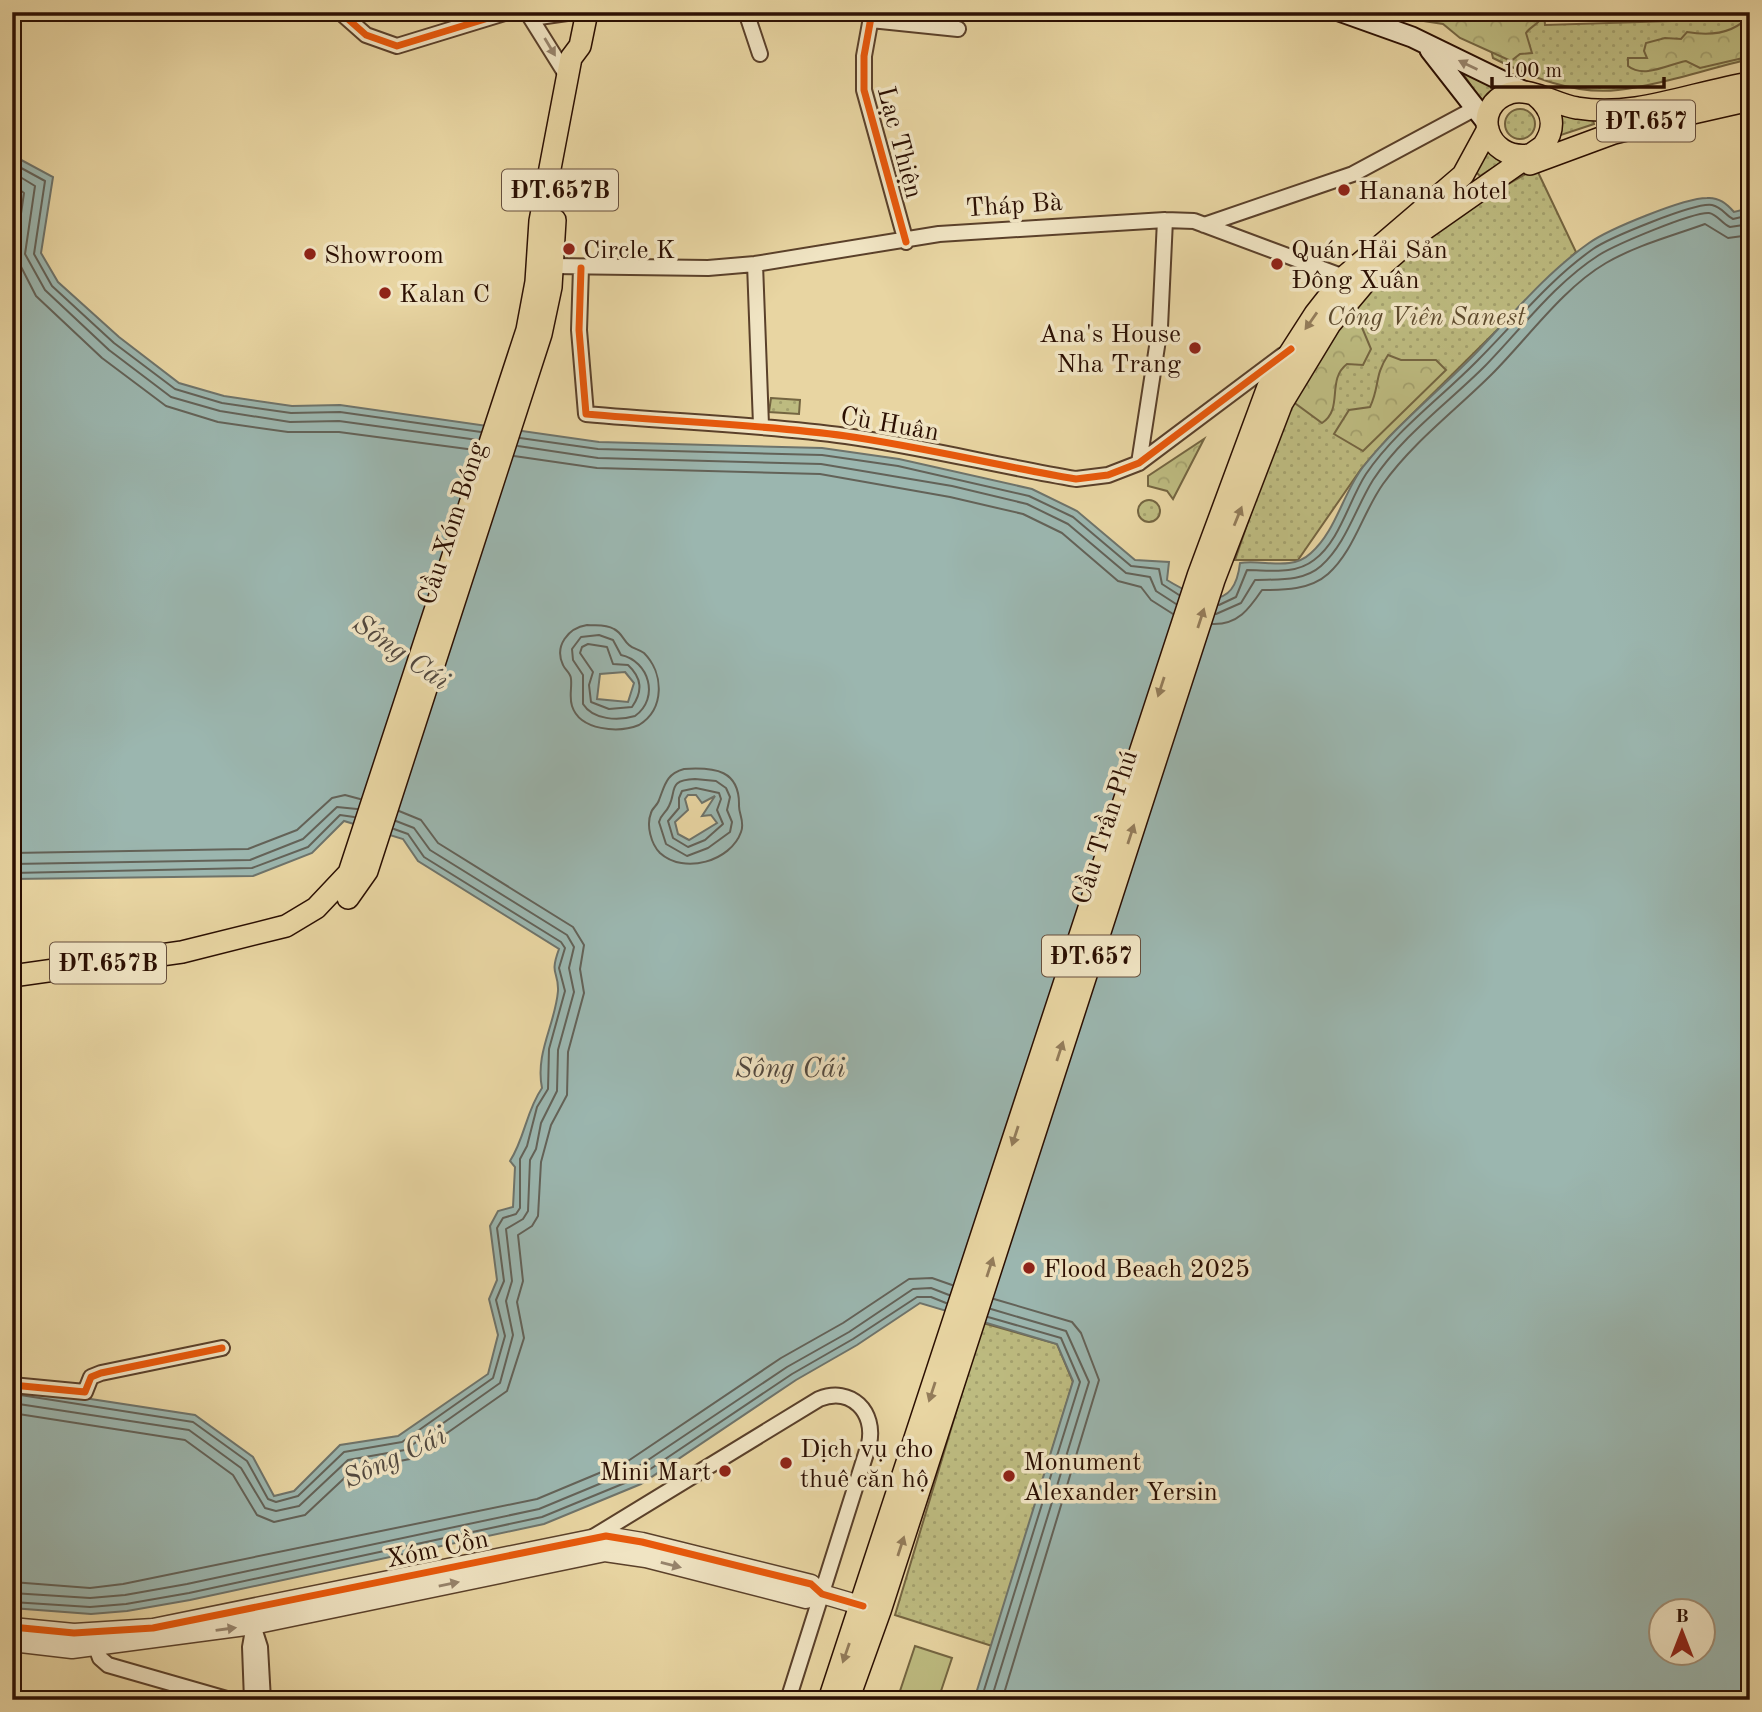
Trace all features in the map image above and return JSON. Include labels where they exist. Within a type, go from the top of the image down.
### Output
[{"type":"main road","name":"ĐT.657B","points":[[534,332],[540,221],[571,58],[580,46],[587,12]]},
{"type":"main road","points":[[1342,12],[1412,37],[1530,94],[1549,109],[1552,118],[1552,128],[1536,151]]},
{"type":"main road","points":[[1412,37],[1438,59],[1483,120]]},
{"type":"main road","name":"ĐT.657B","points":[[534,332],[553,266],[554,223],[584,60],[580,46]]},
{"type":"main road","name":"ĐT.657","points":[[1206,578],[1265,397],[1291,349],[1344,277],[1463,175],[1483,120],[1503,96],[1530,94],[1576,108],[1622,110],[1750,83]]},
{"type":"main road","name":"ĐT.657","points":[[1483,120],[1495,145],[1511,155],[1536,151],[1642,122],[1687,115],[1750,100]]},
{"type":"main road","points":[[1452,209],[1539,160],[1615,133],[1687,115]]},
{"type":"main road","name":"ĐT.657","points":[[1206,578],[1282,404],[1305,361],[1365,281],[1419,233],[1536,151]]},
{"type":"main road","name":"Cầu Xóm Bóng","points":[[12,976],[204,948],[215,941],[289,931],[330,897],[352,867],[534,332]]},
{"type":"main road","name":"Cầu Trần Phú","points":[[871,1609],[1206,578]]},
{"type":"main road","name":"ĐT.657","points":[[829,1700],[871,1609]]},
{"type":"main road","name":"ĐT.657","points":[[848,1700],[871,1609]]},
{"type":"street","points":[[340,12],[366,35],[397,46],[508,12]]},
{"type":"street","points":[[567,76],[529,15],[574,12]]},
{"type":"street","points":[[746,12],[760,54]]},
{"type":"street","points":[[872,16],[958,29]]},
{"type":"street","name":"Lạc Thiện","points":[[872,16],[864,56],[864,90],[906,242]]},
{"type":"street","points":[[1204,225],[1353,174],[1483,120]]},
{"type":"street","points":[[1139,463],[1160,327],[1165,220]]},
{"type":"street","name":"Tháp Bà","points":[[553,266],[708,268],[755,264],[906,242],[939,234],[1165,220],[1204,225],[1344,277]]},
{"type":"street","points":[[755,264],[761,425]]},
{"type":"street","name":"Cù Huân","points":[[581,268],[579,330],[586,414],[671,422],[761,425],[849,436],[1076,479],[1108,475],[1139,463],[1291,349]]},
{"type":"street","points":[[1242,386],[1258,383],[1265,397]]},
{"type":"street","points":[[12,1385],[85,1392],[91,1377],[101,1373],[222,1348]]},
{"type":"street","points":[[593,1545],[819,1399],[840,1395],[859,1404],[866,1412],[871,1434],[788,1700]]},
{"type":"street","name":"Xóm Cồn","points":[[12,1642],[72,1649],[96,1647],[252,1617],[593,1545],[619,1537],[811,1584],[822,1594],[871,1609]]},
{"type":"street","points":[[251,1700],[252,1617]]},
{"type":"street","points":[[252,1617],[260,1647],[263,1700]]},
{"type":"street","name":"Xóm Cồn","points":[[12,1627],[74,1633],[118,1632],[252,1617]]},
{"type":"street","points":[[96,1647],[100,1658],[108,1665],[230,1700]]},
{"type":"green space","points":[[1417,12],[1440,12],[1451,17],[1484,21],[1500,13],[1543,12],[1540,20],[1526,33],[1532,53],[1520,54],[1511,61],[1460,38],[1443,24],[1424,21]]},
{"type":"green space","points":[[1445,12],[1544,12],[1545,25],[1736,19],[1737,12],[1750,12],[1750,59],[1634,88],[1585,90],[1538,78],[1493,58],[1486,28]]},
{"type":"green space","points":[[1750,15],[1750,55],[1743,58],[1700,68],[1686,61],[1649,71],[1634,70],[1628,66],[1628,58],[1647,58],[1644,51],[1646,43],[1665,38],[1681,39],[1687,32],[1704,34],[1729,30]]},
{"type":"green space","points":[[1462,72],[1495,87],[1496,91],[1482,102]]},
{"type":"green space","points":[[1520,109],[1531,113],[1535,124],[1531,135],[1520,139],[1509,135],[1505,124],[1509,113]]},
{"type":"green space","points":[[1561,114],[1593,120],[1594,124],[1561,135],[1557,133],[1557,116]]},
{"type":"green space","points":[[1489,149],[1501,158],[1502,162],[1480,176],[1476,172]]},
{"type":"green space","name":"Công Viên Sanest","points":[[1536,168],[1576,252],[1389,437],[1361,469],[1298,560],[1235,560],[1286,411],[1359,298],[1396,261],[1484,198]]},
{"type":"green space","points":[[1353,306],[1371,349],[1363,365],[1347,364],[1341,371],[1337,378],[1332,410],[1322,423],[1292,401]]},
{"type":"green space","points":[[1388,355],[1401,360],[1436,360],[1446,370],[1363,451],[1334,434],[1349,410],[1370,407]]},
{"type":"green space","points":[[771,398],[800,400],[799,414],[769,412]]},
{"type":"green space","points":[[1204,439],[1173,499],[1167,491],[1148,486],[1148,476]]},
{"type":"green space","points":[[1149,500],[1157,503],[1160,511],[1157,519],[1149,522],[1141,519],[1138,511],[1141,503]]},
{"type":"green space","points":[[983,1323],[1057,1344],[1073,1382],[992,1646],[895,1615]]},
{"type":"green space","points":[[915,1646],[952,1658],[938,1700],[897,1700]]},
{"type":"water","name":"Sông Cái","points":[[12,155],[53,177],[41,253],[58,282],[119,337],[179,383],[224,396],[292,406],[340,405],[599,442],[822,448],[899,459],[1032,489],[1077,511],[1135,560],[1169,562],[1167,580],[1191,593],[1213,598],[1230,590],[1240,563],[1295,562],[1311,553],[1327,534],[1356,477],[1376,452],[1543,282],[1589,243],[1647,215],[1696,199],[1719,200],[1734,212],[1750,208],[1750,1700],[974,1700],[1073,1381],[1057,1344],[920,1303],[857,1345],[796,1380],[641,1484],[544,1524],[127,1611],[91,1614],[12,1608],[12,1387],[195,1415],[253,1457],[274,1496],[294,1491],[340,1445],[398,1436],[488,1374],[498,1335],[489,1299],[497,1280],[490,1226],[498,1211],[513,1207],[515,1167],[510,1161],[542,1088],[541,1063],[558,991],[555,969],[559,949],[418,861],[403,839],[344,821],[312,853],[253,876],[12,879]],"holes":[[[625,672],[634,683],[628,702],[597,699],[600,674]],[[688,795],[696,795],[702,803],[715,796],[702,816],[711,815],[717,823],[689,840],[678,834],[675,822],[688,810],[685,799]]]},
{"type":"cycle path","points":[[340,12],[366,35],[397,46],[508,12]]},
{"type":"cycle path","points":[[872,12],[864,56],[864,90],[906,242]]},
{"type":"cycle path","points":[[581,268],[579,330],[586,414],[846,436],[1076,479],[1108,475],[1139,463],[1291,349]]},
{"type":"cycle path","points":[[12,1385],[85,1392],[91,1377],[101,1373],[222,1348]]},
{"type":"cycle path","points":[[12,1627],[74,1633],[153,1628],[606,1536],[642,1542],[811,1584],[822,1594],[863,1606]]},
{"type":"place","name":"Hanana hotel","points":[[1344,190]]},
{"type":"place","name":"Circle K","points":[[569,249]]},
{"type":"place","name":"Showroom","points":[[310,254]]},
{"type":"place","name":"Quán Hải Sản Đông Xuân","points":[[1277,264]]},
{"type":"place","name":"Kalan C","points":[[385,293]]},
{"type":"place","name":"Ana's House Nha Trang","points":[[1195,348]]},
{"type":"place","name":"Flood Beach 2025","points":[[1029,1268]]},
{"type":"place","name":"Dịch vụ cho thuê căn hộ","points":[[786,1463]]},
{"type":"place","name":"Mini Mart","points":[[725,1471]]},
{"type":"place","name":"Monument Alexander Yersin","points":[[1009,1476]]}]
